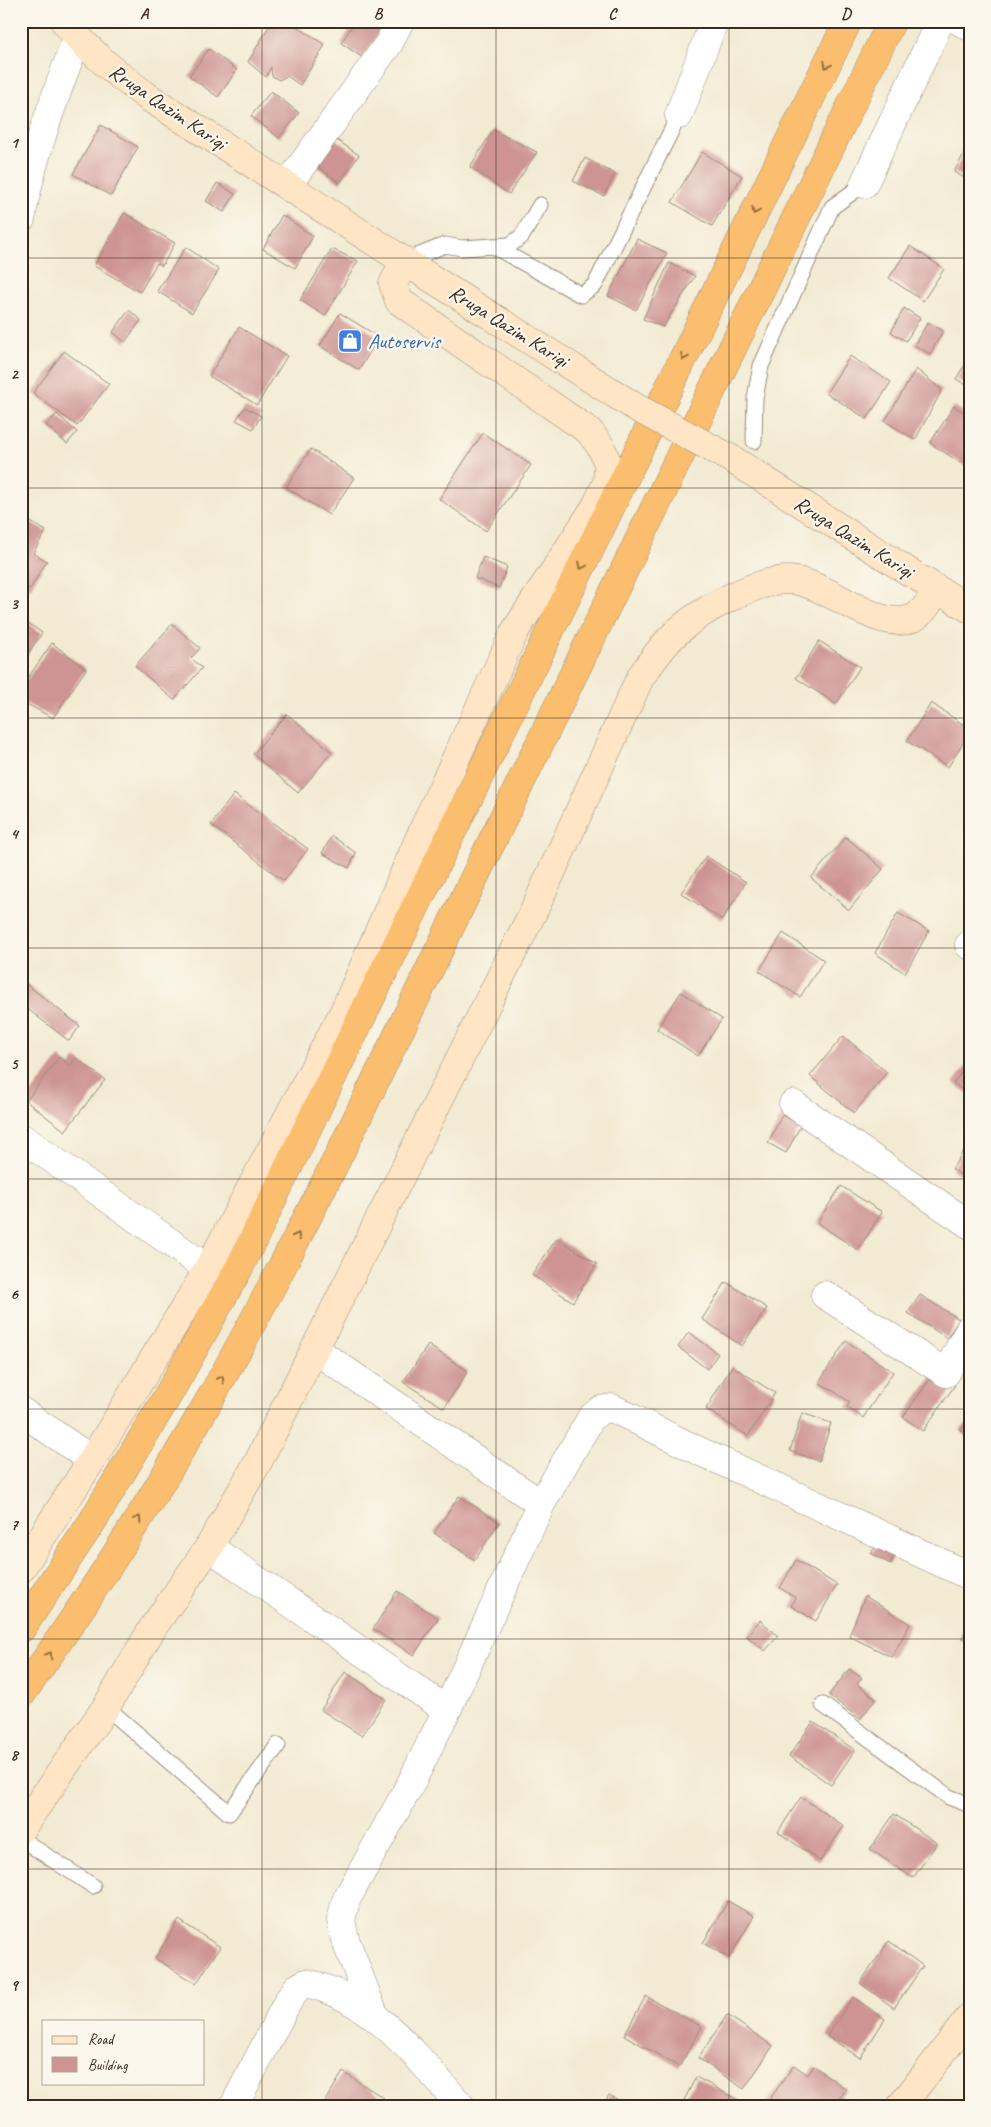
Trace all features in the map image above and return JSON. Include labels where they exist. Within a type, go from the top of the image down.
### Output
[{"type":"highway","points":[[21,1629],[92,1522],[171,1390],[240,1266],[848,21]]},
{"type":"highway","points":[[21,1695],[123,1544],[204,1411],[273,1284],[340,1153],[892,21]]},
{"type":"street","points":[[287,186],[388,43],[400,21]]},
{"type":"street","points":[[679,115],[714,21]]},
{"type":"street","points":[[864,184],[940,21]]},
{"type":"street","points":[[959,21],[970,27]]},
{"type":"street","points":[[21,219],[27,186],[70,30]]},
{"type":"street","name":"Rruga Qazim Kariqi","points":[[70,30],[108,67],[148,97],[637,408],[730,458],[970,609]]},
{"type":"street","points":[[21,1570],[92,1460],[208,1269],[345,1009],[425,825],[515,631],[544,584],[577,538],[607,482],[608,464],[601,447],[589,431],[399,301],[392,284],[405,261]]},
{"type":"street","points":[[21,1829],[106,1707],[152,1628],[209,1547],[258,1462],[536,906],[640,678],[662,646],[694,618],[750,589],[775,582],[789,580],[805,583],[874,614],[902,621],[914,618],[923,611],[937,589]]},
{"type":"street","points":[[793,1104],[970,1225]]},
{"type":"street","points":[[21,1137],[208,1269]]},
{"type":"street","points":[[826,1294],[946,1373],[970,1328]]},
{"type":"street","points":[[314,1349],[541,1504]]},
{"type":"street","points":[[376,2016],[345,1939],[341,1920],[346,1900],[410,1785],[447,1710],[541,1504],[591,1418],[600,1410],[612,1408],[699,1451],[970,1576]]},
{"type":"street","points":[[21,1411],[92,1460]]},
{"type":"street","points":[[209,1547],[447,1710]]},
{"type":"street","points":[[234,2106],[288,2001],[297,1988],[306,1982],[335,1991],[376,2016],[458,2104]]},
{"type":"street","points":[[909,2103],[970,2017]]},
{"type":"lane","points":[[493,246],[581,295],[595,285],[679,115]]},
{"type":"lane","points":[[754,441],[755,398],[761,366],[832,207],[864,184]]},
{"type":"lane","points":[[405,261],[445,245],[462,248],[510,245],[522,236],[540,205]]},
{"type":"lane","points":[[823,1705],[949,1797],[970,1805]]},
{"type":"lane","points":[[106,1707],[229,1813],[278,1745]]},
{"type":"lane","points":[[21,1839],[93,1886]]},
{"type":"building","points":[[272,21],[289,21],[325,45],[300,85],[287,76],[279,80],[272,76],[271,67],[266,77],[248,62]]},
{"type":"building","points":[[355,21],[387,21],[363,58],[341,43]]},
{"type":"building","points":[[209,49],[237,70],[218,97],[189,76]]},
{"type":"building","points":[[271,91],[299,113],[279,138],[251,116]]},
{"type":"building","points":[[101,125],[138,147],[111,196],[73,174]]},
{"type":"building","points":[[493,130],[537,152],[509,194],[470,167]]},
{"type":"building","points":[[334,138],[359,155],[340,183],[315,165]]},
{"type":"building","points":[[970,143],[970,181],[954,172]]},
{"type":"building","points":[[702,152],[742,176],[712,226],[672,202]]},
{"type":"building","points":[[585,158],[615,174],[604,196],[573,181]]},
{"type":"building","points":[[217,183],[235,194],[224,212],[206,201]]},
{"type":"building","points":[[124,213],[175,243],[162,266],[157,263],[140,292],[94,266]]},
{"type":"building","points":[[282,215],[313,236],[295,268],[263,249]]},
{"type":"building","points":[[637,239],[667,253],[636,310],[608,296]]},
{"type":"building","points":[[910,246],[944,269],[923,301],[889,278]]},
{"type":"building","points":[[186,247],[219,270],[192,313],[157,291]]},
{"type":"building","points":[[332,249],[358,261],[325,316],[300,300]]},
{"type":"building","points":[[669,263],[695,276],[663,327],[643,319]]},
{"type":"building","points":[[904,308],[920,318],[906,341],[891,332]]},
{"type":"building","points":[[129,310],[141,320],[125,342],[113,332]]},
{"type":"building","name":"Autoservis","points":[[340,313],[379,337],[359,370],[320,346]]},
{"type":"building","points":[[928,322],[943,331],[930,354],[914,345]]},
{"type":"building","points":[[239,327],[287,356],[257,405],[209,376]]},
{"type":"building","points":[[64,351],[109,384],[77,426],[33,393]]},
{"type":"building","points":[[850,356],[891,382],[867,419],[826,393]]},
{"type":"building","points":[[970,356],[970,387],[956,379]]},
{"type":"building","points":[[916,369],[942,390],[915,440],[885,421]]},
{"type":"building","points":[[954,406],[970,416],[970,469],[930,443]]},
{"type":"building","points":[[245,407],[261,416],[253,429],[236,420]]},
{"type":"building","points":[[57,414],[77,432],[67,444],[46,425]]},
{"type":"building","points":[[483,433],[531,465],[486,531],[439,499]]},
{"type":"building","points":[[311,449],[354,478],[329,515],[286,487]]},
{"type":"building","points":[[21,516],[46,531],[33,553],[47,561],[30,589],[21,583]]},
{"type":"building","points":[[483,557],[507,567],[499,588],[475,578]]},
{"type":"building","points":[[21,618],[42,633],[21,664]]},
{"type":"building","points":[[172,624],[200,648],[191,658],[202,668],[174,700],[135,666]]},
{"type":"building","points":[[819,641],[860,667],[836,704],[796,678]]},
{"type":"building","points":[[52,643],[86,669],[53,718],[21,701],[21,688]]},
{"type":"building","points":[[931,703],[970,729],[970,732],[948,767],[907,741]]},
{"type":"building","points":[[287,714],[332,752],[298,793],[253,754]]},
{"type":"building","points":[[234,794],[308,849],[284,881],[211,825]]},
{"type":"building","points":[[332,836],[356,853],[349,868],[322,853]]},
{"type":"building","points":[[846,837],[883,869],[849,910],[811,878]]},
{"type":"building","points":[[706,856],[746,882],[722,920],[681,893]]},
{"type":"building","points":[[898,913],[929,931],[905,973],[875,953]]},
{"type":"building","points":[[783,933],[824,960],[800,997],[759,971]]},
{"type":"building","points":[[21,980],[80,1026],[69,1041],[21,1004]]},
{"type":"building","points":[[681,992],[722,1019],[698,1056],[657,1029]]},
{"type":"building","points":[[843,1036],[887,1072],[854,1113],[810,1076]]},
{"type":"building","points":[[59,1057],[70,1066],[76,1058],[105,1080],[65,1131],[26,1101]]},
{"type":"building","points":[[970,1061],[970,1095],[953,1083]]},
{"type":"building","points":[[782,1115],[801,1125],[786,1153],[768,1143]]},
{"type":"building","points":[[970,1141],[970,1181],[952,1169]]},
{"type":"building","points":[[841,1186],[882,1212],[858,1250],[817,1223]]},
{"type":"building","points":[[557,1238],[597,1264],[573,1302],[532,1275]]},
{"type":"building","points":[[726,1282],[767,1308],[742,1346],[702,1319]]},
{"type":"building","points":[[920,1295],[959,1319],[947,1338],[908,1313]]},
{"type":"building","points":[[689,1332],[718,1354],[707,1369],[678,1347]]},
{"type":"building","points":[[846,1341],[893,1372],[863,1418],[847,1407],[850,1402],[819,1382]]},
{"type":"building","points":[[428,1345],[468,1371],[444,1408],[403,1382]]},
{"type":"building","points":[[732,1366],[775,1393],[748,1436],[706,1409]]},
{"type":"building","points":[[935,1372],[955,1385],[923,1431],[903,1417]]},
{"type":"building","points":[[802,1413],[831,1423],[819,1461],[790,1451]]},
{"type":"building","points":[[970,1421],[970,1440],[960,1430]]},
{"type":"building","points":[[459,1496],[499,1522],[475,1560],[434,1533]]},
{"type":"building","points":[[881,1540],[897,1550],[890,1564],[871,1553]]},
{"type":"building","points":[[796,1560],[837,1585],[816,1621],[791,1606],[796,1598],[780,1588]]},
{"type":"building","points":[[397,1591],[438,1618],[414,1655],[373,1629]]},
{"type":"building","points":[[865,1596],[910,1624],[892,1657],[849,1636]]},
{"type":"building","points":[[760,1620],[778,1636],[765,1651],[747,1636]]},
{"type":"building","points":[[970,1620],[970,1641],[962,1638]]},
{"type":"building","points":[[849,1669],[862,1678],[857,1684],[876,1699],[860,1719],[829,1695]]},
{"type":"building","points":[[345,1672],[386,1699],[362,1736],[321,1710]]},
{"type":"building","points":[[813,1722],[855,1750],[831,1785],[789,1756]]},
{"type":"building","points":[[801,1797],[844,1826],[820,1861],[778,1832]]},
{"type":"building","points":[[894,1814],[937,1843],[913,1878],[870,1849]]},
{"type":"building","points":[[728,1901],[754,1916],[729,1958],[703,1943]]},
{"type":"building","points":[[179,1920],[220,1947],[196,1984],[155,1958]]},
{"type":"building","points":[[889,1941],[923,1966],[894,2008],[860,1983]]},
{"type":"building","points":[[646,1996],[702,2027],[679,2067],[624,2035]]},
{"type":"building","points":[[853,1997],[885,2019],[860,2058],[827,2036]]},
{"type":"building","points":[[727,2015],[773,2046],[744,2089],[698,2058]]},
{"type":"building","points":[[794,2065],[808,2075],[814,2066],[846,2089],[834,2106],[765,2106]]},
{"type":"building","points":[[343,2072],[384,2098],[380,2106],[322,2106]]},
{"type":"building","points":[[696,2077],[749,2106],[681,2106]]},
{"type":"building","points":[[609,2095],[630,2106],[603,2106]]},
{"type":"place","name":"Autoservis","points":[[350,341]]}]
